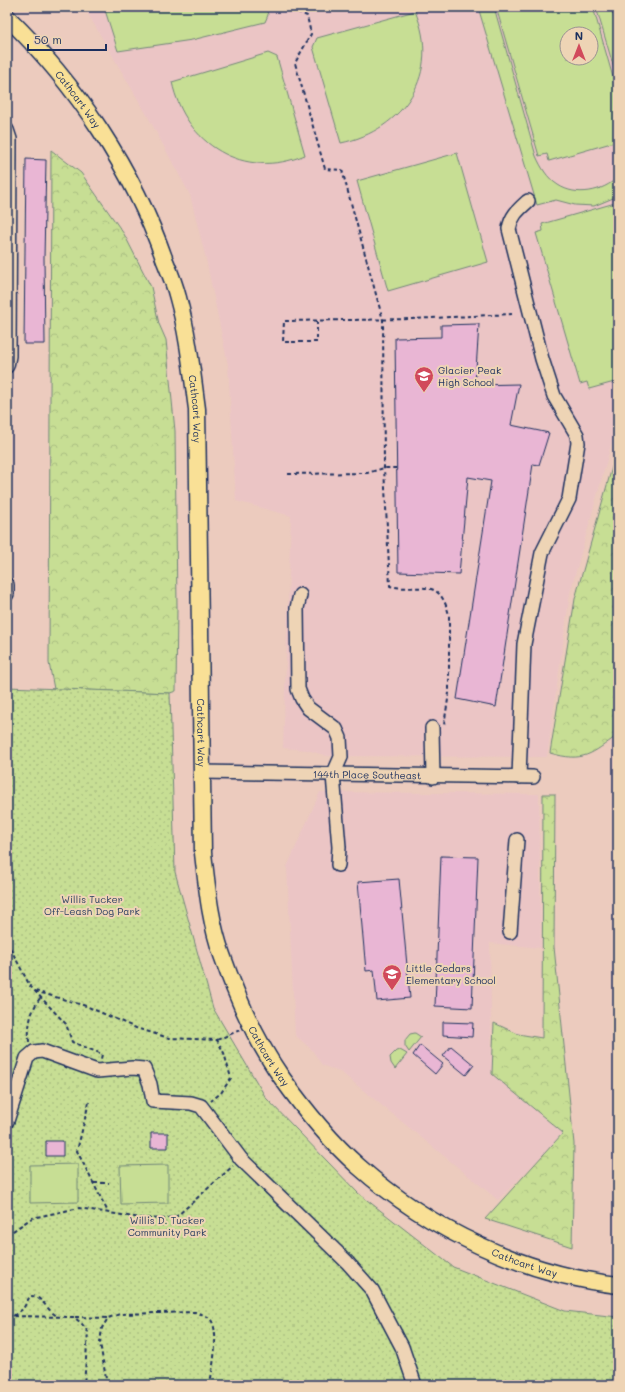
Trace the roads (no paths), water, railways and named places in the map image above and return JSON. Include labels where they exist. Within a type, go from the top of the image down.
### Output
[{"type":"main road","name":"Cathcart Way","points":[[7,17],[24,33],[71,88],[104,136],[134,186],[159,242],[178,297],[189,349],[197,409],[203,853],[208,898],[222,954],[251,1025],[281,1077],[321,1128],[358,1166],[411,1208],[478,1245],[536,1268],[618,1285]]},
{"type":"street","points":[[7,130],[10,139],[8,310],[9,356],[7,366]]},
{"type":"street","points":[[519,777],[524,644],[542,553],[569,499],[578,443],[577,435],[554,396],[542,359],[509,229],[510,220],[528,201]]},
{"type":"street","points":[[7,586],[7,594]]},
{"type":"street","points":[[300,595],[297,608],[298,688],[302,699],[308,708],[336,728],[338,733],[341,757],[334,776],[339,848],[338,866]]},
{"type":"street","points":[[433,777],[438,729]]},
{"type":"street","name":"144th Place Southeast","points":[[201,772],[334,776],[533,777]]},
{"type":"street","points":[[510,932],[517,840]]},
{"type":"street","points":[[7,1121],[27,1058],[34,1052],[42,1051],[97,1072],[132,1068],[144,1069],[150,1084],[153,1101],[190,1103],[201,1106],[240,1159],[347,1262],[372,1290],[402,1347],[415,1385]]},
{"type":"place","name":"Glacier Peak High School","points":[[424,393]]},
{"type":"place","name":"Little Cedars Elementary School","points":[[392,991]]},
{"type":"park label","name":"Willis Tucker Off-Leash Dog Park","points":[[92,904]]},
{"type":"park label","name":"Willis D. Tucker Community Park","points":[[167,1226]]}]
